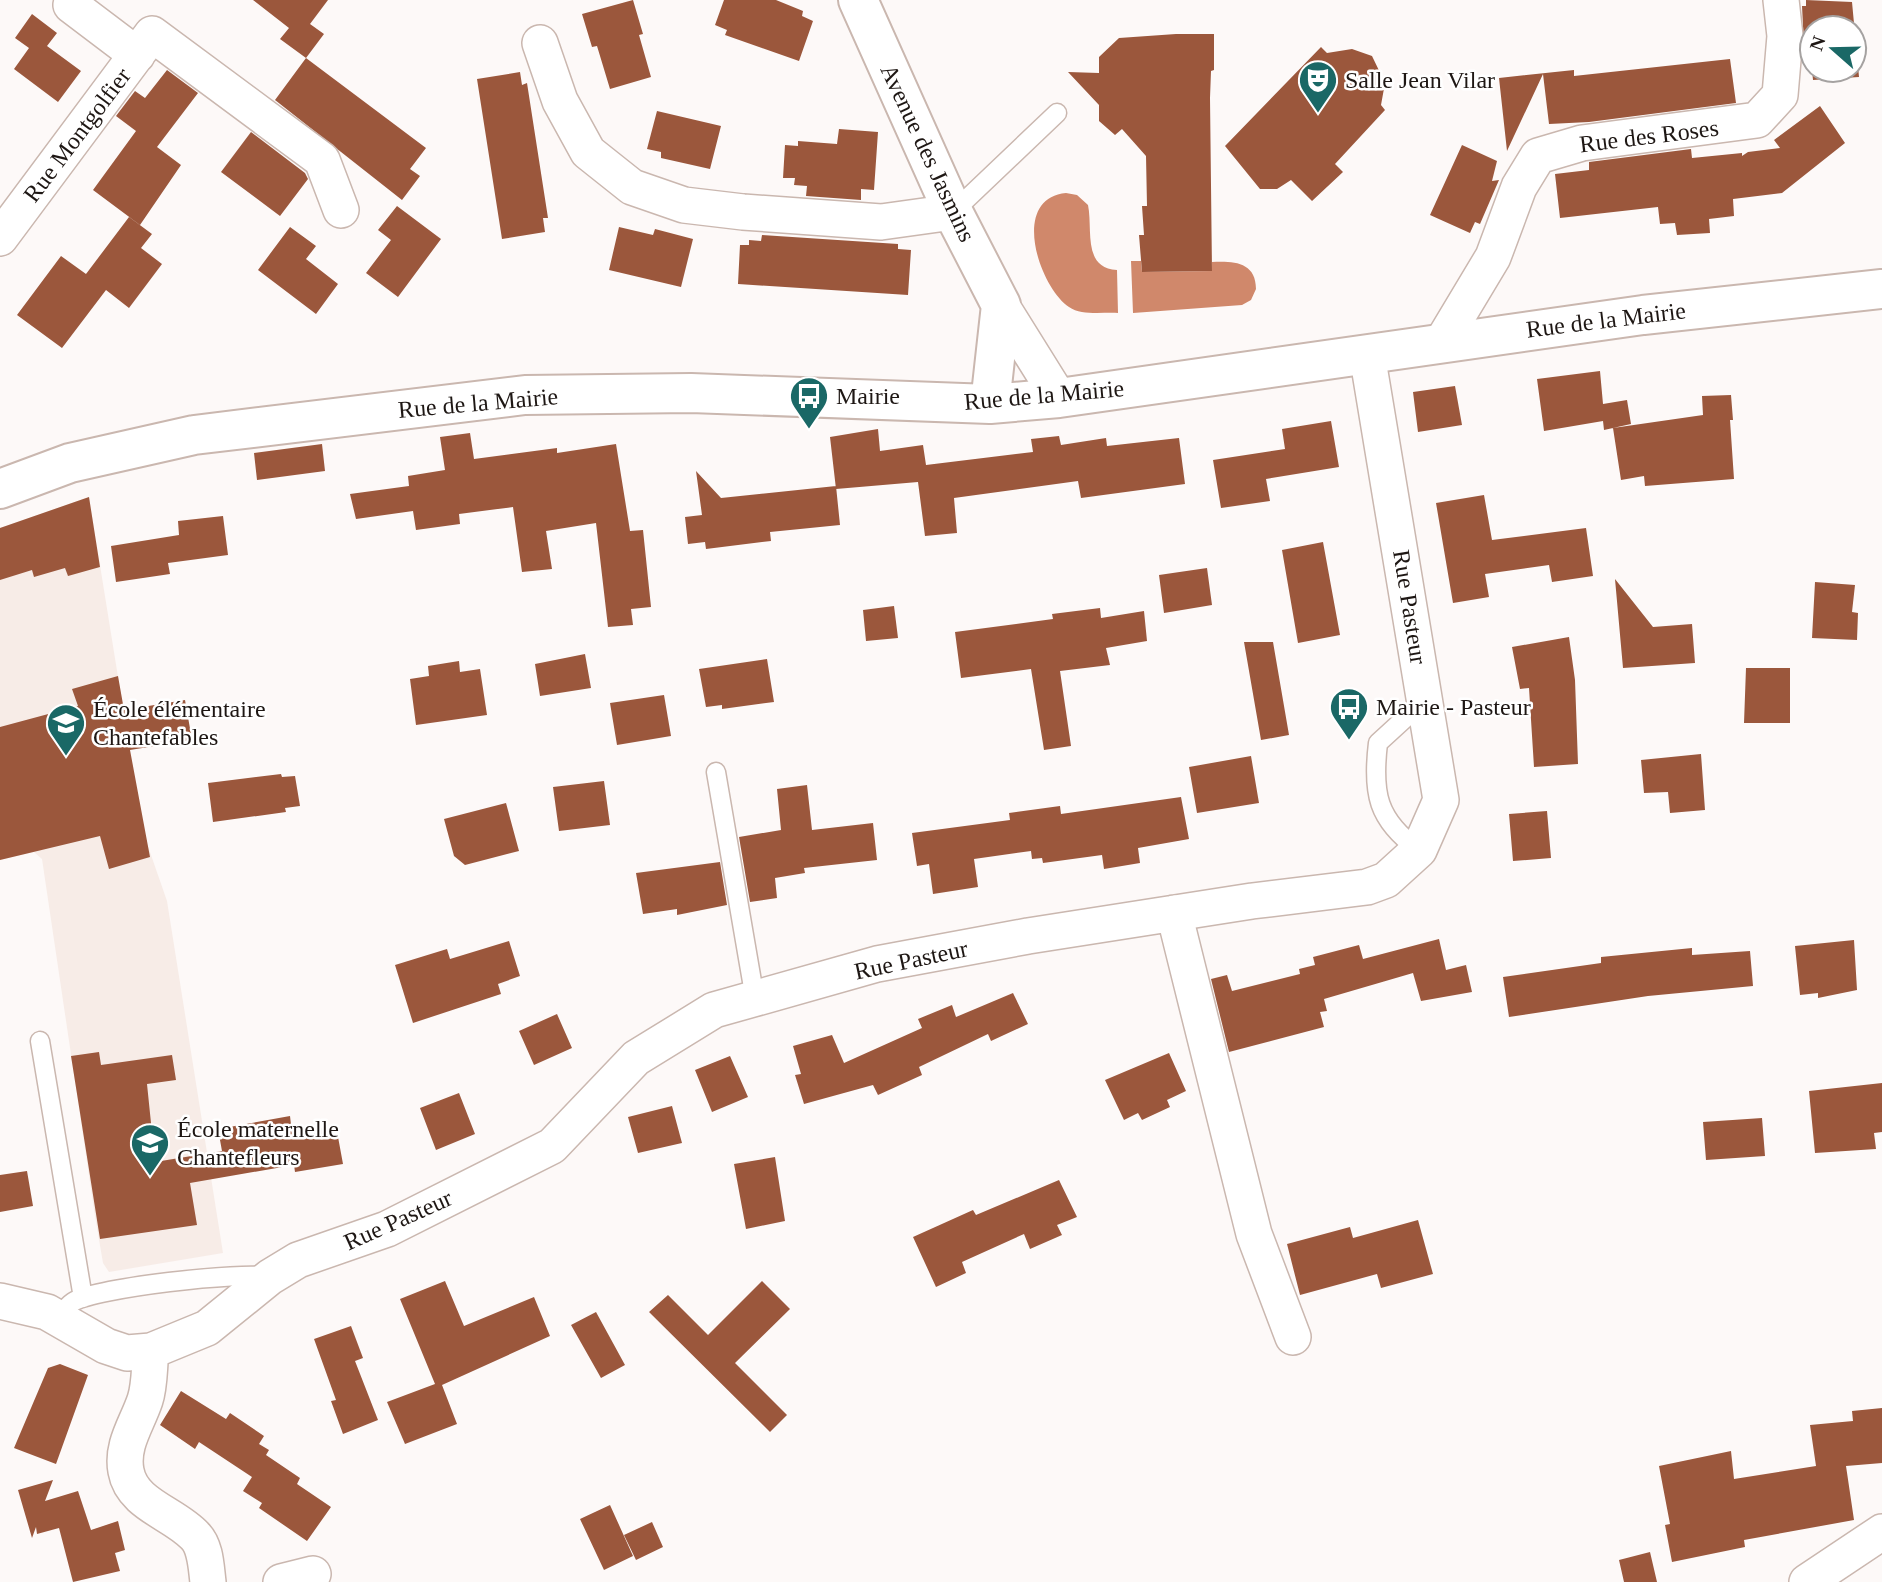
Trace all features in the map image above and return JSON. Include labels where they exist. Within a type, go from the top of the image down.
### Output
[{"type":"street","name":"Avenue des Jasmins","points":[[858,0],[953,212],[1000,306],[1059,398]]},
{"type":"street","name":"Rue des Roses","points":[[1442,342],[1493,257],[1519,187],[1538,156],[1582,143],[1757,120],[1780,94],[1785,36],[1781,0]]},
{"type":"street","points":[[71,5],[144,45],[322,160],[341,210]]},
{"type":"street","points":[[540,43],[560,102],[588,152],[632,187],[684,205],[743,212],[881,222],[953,212]]},
{"type":"street","name":"Rue Montgolfier","points":[[1,235],[144,45]]},
{"type":"street","name":"Rue de la Mairie","points":[[0,489],[70,463],[194,435],[525,395],[691,393],[990,404],[1059,398],[1643,315],[1882,289]]},
{"type":"street","points":[[990,404],[1000,306]]},
{"type":"street","name":"Rue Pasteur","points":[[0,1301],[47,1312],[71,1308],[106,1346],[127,1353],[151,1351],[207,1328],[270,1277],[298,1260],[387,1229],[552,1146],[636,1058],[714,1010],[877,964],[1174,914],[1367,887],[1386,880],[1419,850],[1441,800],[1367,354]]},
{"type":"street","points":[[1174,914],[1254,1234],[1293,1337]]},
{"type":"street","points":[[151,1351],[146,1397],[127,1443],[125,1468],[130,1486],[145,1501],[197,1537],[205,1559],[208,1582]]},
{"type":"street","points":[[1807,1582],[1882,1532]]},
{"type":"lane","points":[[953,212],[1057,113]]},
{"type":"lane","points":[[1419,850],[1396,833],[1376,795],[1374,773],[1378,743],[1425,700]]},
{"type":"lane","points":[[716,772],[755,999]]},
{"type":"lane","points":[[40,1041],[71,1308],[97,1294],[237,1274],[270,1277]]},
{"type":"shaded area","points":[[1066,193],[1077,195],[1088,205],[1094,255],[1106,268],[1117,270],[1118,313],[1086,313],[1069,307],[1058,297],[1040,264],[1034,227],[1038,211],[1049,199]]},
{"type":"shaded area","points":[[1131,261],[1141,261],[1142,272],[1212,271],[1212,262],[1236,263],[1248,268],[1252,273],[1256,289],[1251,300],[1242,305],[1133,313]]},
{"type":"shaded area","name":"École élémentaire Chantefables","points":[[89,497],[143,832],[167,901],[223,1253],[109,1272],[103,1263],[95,1216],[42,859],[34,852],[0,860],[0,528]]},
{"type":"building","points":[[253,0],[328,0],[310,24],[324,34],[306,58],[280,39],[289,28]]},
{"type":"building","points":[[633,0],[643,34],[639,35],[651,77],[610,89],[597,46],[592,47],[582,14]]},
{"type":"building","points":[[724,0],[776,0],[803,11],[802,16],[813,21],[799,61],[725,35],[727,30],[715,25]]},
{"type":"building","points":[[1806,0],[1852,2],[1853,14],[1802,14],[1802,6],[1806,6]]},
{"type":"building","points":[[32,14],[57,33],[47,46],[81,71],[58,102],[14,69],[29,48],[15,38]]},
{"type":"building","points":[[1214,34],[1214,70],[1211,71],[1210,98],[1212,271],[1142,272],[1139,235],[1144,235],[1142,206],[1147,206],[1146,156],[1122,129],[1115,135],[1099,121],[1099,105],[1068,72],[1099,73],[1099,57],[1119,38]]},
{"type":"building","points":[[1321,47],[1327,53],[1352,49],[1372,56],[1385,83],[1381,105],[1385,110],[1335,164],[1343,172],[1312,201],[1291,180],[1277,189],[1260,189],[1225,146]]},
{"type":"building","points":[[306,58],[426,148],[410,169],[420,176],[402,200],[275,100]]},
{"type":"building","points":[[1730,59],[1736,103],[1589,122],[1549,124],[1543,74],[1507,151],[1499,78],[1574,70],[1574,76]]},
{"type":"building","points":[[167,70],[198,93],[157,147],[181,165],[140,225],[93,190],[136,131],[116,116],[135,91],[145,98]]},
{"type":"building","points":[[520,72],[522,85],[527,83],[548,218],[543,218],[545,232],[502,239],[477,79]]},
{"type":"building","points":[[1820,106],[1845,143],[1782,193],[1733,199],[1734,216],[1709,219],[1710,233],[1677,235],[1675,223],[1660,224],[1658,207],[1560,218],[1555,174],[1589,170],[1589,162],[1691,149],[1692,158],[1742,153],[1742,156],[1748,152],[1780,148],[1774,140]]},
{"type":"building","points":[[657,111],[721,126],[710,169],[661,158],[661,152],[647,149]]},
{"type":"building","points":[[839,129],[878,132],[874,190],[861,189],[861,200],[806,196],[807,186],[794,185],[795,178],[783,178],[785,145],[798,146],[798,141],[837,144]]},
{"type":"building","points":[[251,132],[305,173],[308,179],[280,216],[221,172]]},
{"type":"building","points":[[1462,145],[1497,161],[1492,181],[1499,180],[1480,224],[1475,222],[1470,233],[1430,215]]},
{"type":"building","points":[[397,206],[441,239],[398,297],[366,273],[391,240],[378,230]]},
{"type":"building","points":[[129,217],[152,234],[141,248],[162,264],[129,308],[106,290],[62,348],[17,315],[61,256],[86,274]]},
{"type":"building","points":[[290,227],[316,246],[306,259],[338,284],[316,314],[258,270]]},
{"type":"building","points":[[619,227],[653,235],[655,229],[693,239],[681,287],[609,270]]},
{"type":"building","points":[[762,235],[898,244],[898,249],[911,250],[908,295],[738,284],[740,245],[749,245],[749,240],[761,241]]},
{"type":"building","points":[[1600,371],[1603,404],[1627,400],[1631,424],[1604,430],[1603,421],[1544,431],[1537,379]]},
{"type":"building","points":[[1455,386],[1462,425],[1418,432],[1413,392]]},
{"type":"building","points":[[1731,395],[1734,479],[1645,486],[1644,476],[1621,480],[1613,428],[1703,415],[1702,396]]},
{"type":"building","points":[[1331,421],[1339,467],[1266,479],[1270,501],[1221,508],[1213,460],[1285,449],[1282,429]]},
{"type":"building","points":[[878,429],[880,451],[923,445],[926,465],[1033,452],[1031,439],[1059,436],[1061,445],[1106,438],[1107,446],[1179,438],[1185,484],[1081,498],[1078,481],[954,498],[957,533],[925,536],[918,482],[836,489],[830,437]]},
{"type":"building","points":[[470,433],[474,459],[557,448],[557,453],[616,444],[630,531],[643,530],[651,607],[631,609],[633,625],[608,627],[596,523],[546,531],[552,569],[522,572],[513,507],[459,514],[460,524],[416,530],[413,511],[356,519],[350,494],[409,486],[408,476],[445,470],[440,437]]},
{"type":"building","points":[[322,444],[325,471],[257,480],[254,453]]},
{"type":"building","points":[[696,471],[721,498],[836,486],[840,525],[770,532],[771,541],[706,549],[705,542],[688,544],[685,517],[702,515]]},
{"type":"building","points":[[1484,495],[1492,540],[1586,528],[1593,576],[1552,582],[1549,565],[1485,574],[1489,597],[1453,603],[1436,503]]},
{"type":"building","points":[[89,497],[100,567],[68,576],[65,568],[34,577],[32,570],[0,580],[0,528]]},
{"type":"building","points":[[223,516],[228,555],[168,563],[170,574],[116,582],[111,546],[179,535],[178,521]]},
{"type":"building","points":[[1323,542],[1340,635],[1298,643],[1282,550]]},
{"type":"building","points":[[1207,568],[1212,605],[1164,613],[1159,575]]},
{"type":"building","points":[[1615,579],[1653,627],[1692,624],[1695,663],[1623,668]]},
{"type":"building","points":[[1815,582],[1855,585],[1852,612],[1858,613],[1857,640],[1812,638]]},
{"type":"building","points":[[894,606],[898,638],[866,641],[863,610]]},
{"type":"building","points":[[1100,608],[1101,618],[1144,611],[1147,641],[1106,648],[1110,665],[1060,671],[1071,746],[1044,750],[1031,669],[961,678],[955,632],[1053,619],[1052,614]]},
{"type":"building","points":[[1569,637],[1575,680],[1578,764],[1534,767],[1529,688],[1520,689],[1512,647]]},
{"type":"building","points":[[1244,642],[1273,642],[1289,735],[1261,740]]},
{"type":"building","points":[[585,654],[591,688],[540,696],[535,664]]},
{"type":"building","points":[[767,659],[774,702],[722,709],[722,705],[706,707],[699,669]]},
{"type":"building","points":[[459,661],[460,672],[480,669],[487,715],[416,725],[410,679],[429,676],[428,666]]},
{"type":"building","points":[[1746,668],[1790,668],[1790,723],[1744,723]]},
{"type":"building","points":[[118,676],[124,710],[185,700],[192,740],[130,750],[150,857],[109,869],[100,836],[0,860],[0,727],[78,706],[72,689]]},
{"type":"building","points":[[664,695],[671,736],[617,745],[610,703]]},
{"type":"building","points":[[1701,754],[1705,810],[1670,813],[1668,792],[1644,793],[1641,760]]},
{"type":"building","points":[[1251,756],[1259,803],[1197,813],[1189,767]]},
{"type":"building","points":[[281,774],[282,777],[295,776],[300,806],[285,808],[286,812],[213,822],[208,783]]},
{"type":"building","points":[[604,781],[610,825],[559,831],[553,787]]},
{"type":"building","points":[[807,785],[812,830],[873,823],[877,860],[804,868],[805,873],[775,878],[777,898],[750,902],[739,837],[781,830],[777,789]]},
{"type":"building","points":[[1181,797],[1189,839],[1138,848],[1140,863],[1104,869],[1102,855],[1043,863],[1042,858],[1032,859],[1031,851],[974,859],[978,887],[933,894],[929,864],[917,866],[912,833],[1010,820],[1009,813],[1060,806],[1061,814]]},
{"type":"building","points":[[506,803],[519,851],[465,865],[454,856],[444,819]]},
{"type":"building","points":[[1547,811],[1551,858],[1513,861],[1509,814]]},
{"type":"building","points":[[720,862],[727,905],[677,915],[677,909],[643,914],[636,873]]},
{"type":"building","points":[[1439,939],[1446,970],[1466,965],[1472,992],[1421,1001],[1413,973],[1324,999],[1327,1011],[1320,1012],[1324,1027],[1229,1052],[1211,979],[1227,975],[1232,991],[1300,974],[1299,969],[1315,965],[1313,957],[1359,945],[1363,959]]},
{"type":"building","points":[[1854,940],[1857,990],[1818,998],[1818,993],[1800,995],[1795,946]]},
{"type":"building","points":[[509,941],[520,976],[498,984],[501,994],[413,1023],[395,965],[447,949],[450,959]]},
{"type":"building","points":[[1692,948],[1692,955],[1750,951],[1753,986],[1648,996],[1509,1017],[1503,977],[1601,963],[1601,957]]},
{"type":"building","points":[[1013,993],[1028,1024],[991,1041],[988,1034],[919,1067],[922,1075],[878,1095],[873,1085],[804,1104],[795,1075],[801,1074],[793,1046],[832,1035],[844,1063],[922,1028],[918,1019],[952,1005],[956,1017]]},
{"type":"building","points":[[557,1014],[572,1048],[534,1065],[519,1031]]},
{"type":"building","points":[[99,1052],[101,1065],[172,1055],[176,1080],[147,1084],[155,1162],[222,1151],[218,1129],[290,1116],[292,1133],[336,1126],[343,1164],[295,1172],[294,1165],[190,1183],[197,1225],[100,1239],[71,1056]]},
{"type":"building","points":[[1169,1053],[1186,1091],[1167,1100],[1170,1107],[1142,1120],[1138,1113],[1124,1120],[1105,1080]]},
{"type":"building","points":[[730,1056],[748,1097],[712,1112],[695,1070]]},
{"type":"building","points":[[1882,1083],[1882,1132],[1874,1133],[1876,1149],[1815,1153],[1809,1091]]},
{"type":"building","points":[[459,1093],[475,1134],[436,1150],[420,1108]]},
{"type":"building","points":[[672,1106],[682,1143],[638,1153],[628,1117]]},
{"type":"building","points":[[1762,1118],[1765,1156],[1706,1160],[1703,1122]]},
{"type":"building","points":[[775,1157],[785,1221],[746,1229],[734,1164]]},
{"type":"building","points":[[27,1171],[33,1206],[0,1212],[0,1175]]},
{"type":"building","points":[[1059,1180],[1077,1217],[1057,1225],[1062,1235],[1030,1249],[1024,1234],[962,1262],[966,1273],[936,1287],[913,1237],[973,1210],[976,1215]]},
{"type":"building","points":[[1418,1220],[1433,1274],[1381,1288],[1377,1274],[1300,1295],[1287,1244],[1350,1227],[1353,1238]]},
{"type":"building","points":[[445,1281],[464,1326],[534,1297],[550,1336],[442,1385],[457,1424],[405,1444],[387,1402],[435,1384],[400,1299]]},
{"type":"building","points":[[762,1281],[790,1309],[735,1363],[787,1415],[770,1432],[649,1312],[668,1295],[708,1335]]},
{"type":"building","points":[[596,1312],[625,1365],[601,1378],[571,1325]]},
{"type":"building","points":[[351,1326],[363,1358],[355,1361],[378,1420],[343,1434],[331,1401],[336,1400],[314,1339]]},
{"type":"building","points":[[60,1364],[88,1375],[56,1464],[14,1448],[48,1368]]},
{"type":"building","points":[[181,1391],[226,1419],[230,1413],[264,1436],[259,1444],[269,1450],[266,1455],[300,1478],[297,1484],[331,1507],[307,1541],[259,1508],[262,1503],[243,1491],[252,1477],[199,1442],[195,1449],[160,1425]]},
{"type":"building","points":[[1882,1408],[1882,1463],[1846,1466],[1854,1520],[1744,1540],[1745,1547],[1672,1562],[1665,1525],[1670,1524],[1659,1466],[1731,1451],[1734,1479],[1816,1466],[1810,1425],[1853,1421],[1852,1411]]},
{"type":"building","points":[[53,1480],[45,1501],[78,1491],[91,1530],[118,1521],[125,1550],[115,1553],[120,1571],[73,1582],[59,1528],[37,1534],[36,1527],[32,1538],[18,1490]]},
{"type":"building","points":[[610,1505],[633,1556],[604,1570],[580,1519]]},
{"type":"building","points":[[652,1522],[663,1547],[636,1560],[624,1535]]},
{"type":"building","points":[[1650,1552],[1657,1582],[1624,1582],[1619,1560]]},
{"type":"place","name":"Salle Jean Vilar","points":[[1318,114]]},
{"type":"place","name":"Mairie","points":[[809,430]]},
{"type":"place","name":"Mairie - Pasteur","points":[[1349,741]]},
{"type":"place","name":"École élémentaire Chantefables","points":[[66,757]]},
{"type":"place","name":"École maternelle Chantefleurs","points":[[150,1177]]}]
